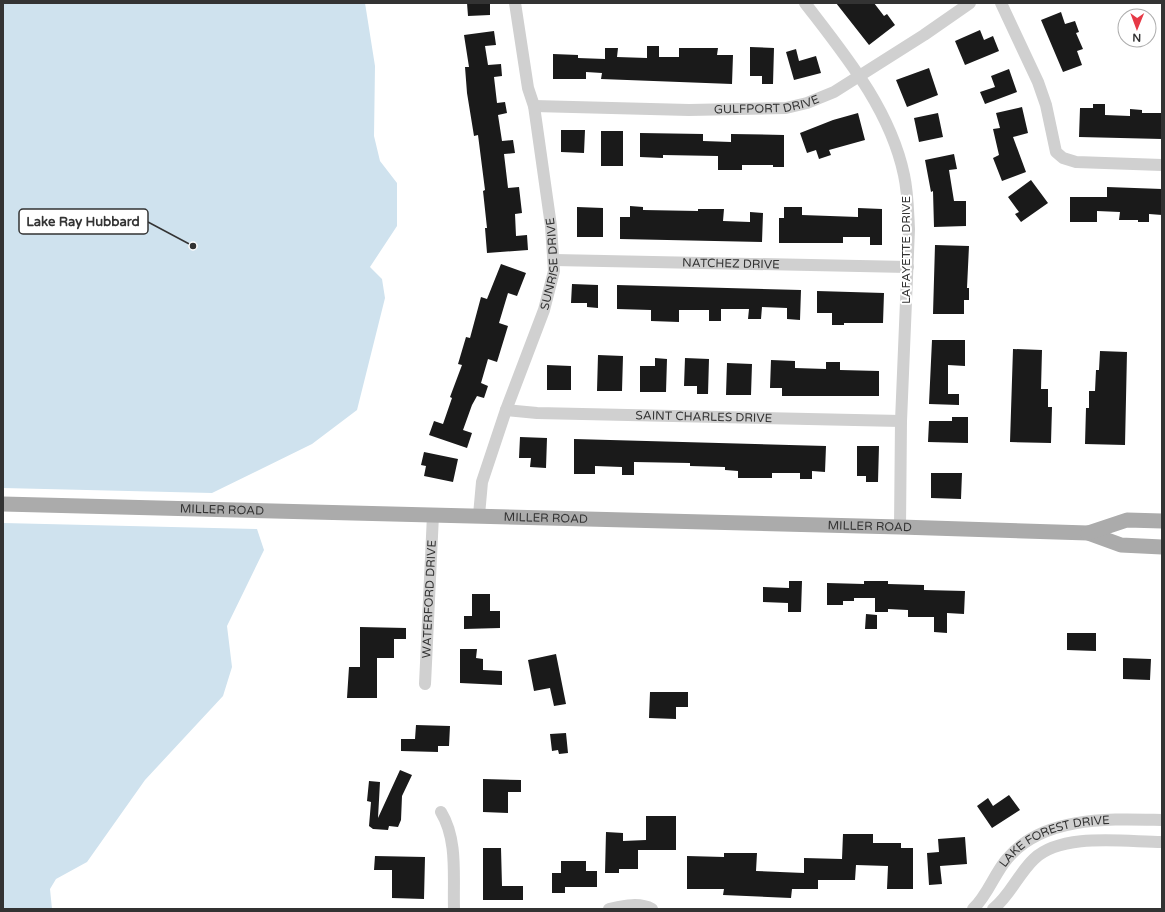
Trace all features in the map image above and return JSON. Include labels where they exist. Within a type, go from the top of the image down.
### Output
[{"type":"main road","name":"MILLER ROAD","points":[[3,504],[900,526],[1088,533],[1121,545],[1162,547]]},
{"type":"main road","name":"MILLER ROAD","points":[[1088,533],[1127,520],[1162,521]]},
{"type":"street","name":"SUNRISE DRIVE","points":[[479,515],[482,482],[506,410],[544,310],[551,288],[554,260],[534,106],[528,88],[515,3]]},
{"type":"street","name":"LAFAYETTE DRIVE","points":[[804,3],[846,56],[878,107],[888,129],[904,174],[908,199],[908,267],[901,421],[900,526]]},
{"type":"street","name":"GULFPORT DRIVE","points":[[534,106],[689,110],[786,108],[807,103],[834,92],[858,75],[924,35],[970,3]]},
{"type":"street","points":[[1001,3],[1038,82],[1046,105],[1056,152],[1063,158],[1076,162],[1162,165]]},
{"type":"street","name":"NATCHEZ DRIVE","points":[[554,260],[908,267]]},
{"type":"street","name":"SAINT CHARLES DRIVE","points":[[506,410],[544,413],[901,421]]},
{"type":"street","name":"WATERFORD DRIVE","points":[[426,684],[432,515]]},
{"type":"street","points":[[441,812],[447,822],[451,835],[454,909]]},
{"type":"street","name":"LAKE FOREST DRIVE","points":[[973,909],[991,886],[1008,858],[1028,841],[1049,831],[1067,825],[1098,820],[1162,820]]},
{"type":"street","name":"LAKE FOREST DRIVE","points":[[993,909],[1035,858],[1054,847],[1078,841],[1162,842]]},
{"type":"street","points":[[609,909],[628,905],[648,906],[652,909]]},
{"type":"water","points":[[3,3],[365,3],[375,66],[374,136],[380,161],[397,183],[397,226],[370,267],[382,279],[385,298],[357,410],[312,444],[212,493],[3,488]]},
{"type":"water","points":[[3,523],[257,529],[264,550],[227,626],[232,667],[223,696],[145,780],[87,862],[56,879],[50,889],[52,909],[3,909]]},
{"type":"building","points":[[467,3],[490,3],[490,15],[468,16]]},
{"type":"building","points":[[836,3],[874,3],[884,16],[887,14],[895,25],[869,45]]},
{"type":"building","points":[[1061,12],[1065,24],[1075,21],[1079,32],[1076,33],[1083,49],[1077,51],[1082,65],[1063,72],[1041,20]]},
{"type":"building","points":[[980,30],[984,40],[993,36],[999,51],[965,65],[955,41]]},
{"type":"building","points":[[494,31],[496,45],[485,46],[488,65],[501,64],[502,76],[494,77],[497,103],[505,102],[507,113],[498,115],[502,141],[513,140],[515,153],[504,154],[508,188],[519,187],[522,213],[515,214],[516,236],[527,235],[528,250],[487,253],[485,228],[487,228],[483,191],[485,190],[478,135],[474,136],[467,93],[465,67],[469,67],[464,35]]},
{"type":"building","points":[[647,46],[659,46],[659,57],[679,57],[679,48],[718,48],[717,55],[733,55],[732,84],[601,79],[602,73],[586,72],[586,79],[553,79],[553,54],[578,55],[578,58],[605,59],[605,48],[618,48],[617,57],[647,58]]},
{"type":"building","points":[[750,47],[774,48],[773,84],[762,84],[762,76],[750,76]]},
{"type":"building","points":[[796,49],[799,61],[816,56],[821,73],[794,80],[786,52]]},
{"type":"building","points":[[929,68],[938,95],[907,107],[896,80]]},
{"type":"building","points":[[1009,69],[1017,92],[985,104],[980,92],[995,87],[991,76]]},
{"type":"building","points":[[1093,104],[1105,104],[1105,115],[1130,116],[1130,109],[1142,110],[1142,113],[1162,113],[1162,139],[1079,137],[1080,108],[1093,108]]},
{"type":"building","points":[[1022,107],[1028,133],[1013,137],[1026,172],[1002,181],[993,158],[999,155],[993,129],[1000,128],[996,113]]},
{"type":"building","points":[[858,113],[865,140],[829,150],[831,155],[819,159],[816,150],[807,153],[800,133],[833,120]]},
{"type":"building","points":[[938,113],[943,137],[919,142],[914,118]]},
{"type":"building","points":[[561,130],[585,130],[584,153],[561,152]]},
{"type":"building","points":[[601,131],[623,131],[623,166],[601,166]]},
{"type":"building","points":[[640,133],[703,134],[703,141],[731,142],[731,134],[784,135],[784,167],[773,167],[773,165],[742,165],[742,170],[718,170],[718,156],[663,155],[663,158],[640,157]]},
{"type":"building","points":[[954,154],[957,169],[949,170],[954,201],[966,201],[966,226],[934,227],[933,191],[931,192],[925,160]]},
{"type":"building","points":[[1031,180],[1048,203],[1021,222],[1015,214],[1019,212],[1008,197]]},
{"type":"building","points":[[1107,187],[1162,189],[1162,215],[1149,214],[1149,222],[1138,222],[1138,220],[1119,220],[1120,212],[1097,211],[1097,222],[1070,222],[1070,197],[1107,197]]},
{"type":"building","points":[[630,206],[643,207],[643,210],[698,211],[698,209],[724,209],[723,221],[750,222],[750,212],[763,213],[762,242],[620,239],[620,217],[630,217]]},
{"type":"building","points":[[577,207],[603,208],[603,237],[577,237]]},
{"type":"building","points":[[784,207],[802,207],[802,215],[858,217],[858,208],[882,209],[882,245],[870,245],[870,237],[843,237],[843,243],[779,243],[779,218],[784,218]]},
{"type":"building","points":[[935,245],[969,246],[967,288],[969,288],[969,300],[964,300],[964,314],[933,314]]},
{"type":"building","points":[[501,264],[526,273],[517,296],[508,293],[499,323],[508,326],[497,362],[488,359],[481,383],[488,386],[484,398],[477,396],[463,430],[472,433],[467,448],[429,435],[434,421],[443,424],[452,398],[450,397],[462,365],[458,364],[466,337],[470,338],[481,297],[487,299]]},
{"type":"building","points":[[572,284],[598,285],[598,308],[587,307],[587,303],[571,303]]},
{"type":"building","points":[[617,285],[801,290],[800,320],[787,319],[787,308],[762,307],[761,319],[748,319],[749,309],[721,309],[721,321],[709,321],[709,310],[679,310],[679,322],[651,321],[651,310],[617,309]]},
{"type":"building","points":[[817,291],[884,293],[883,323],[844,323],[844,325],[832,325],[832,313],[817,313]]},
{"type":"building","points":[[932,340],[965,340],[965,366],[948,365],[948,394],[959,394],[959,405],[929,404]]},
{"type":"building","points":[[1013,349],[1042,350],[1041,389],[1048,389],[1048,407],[1052,407],[1051,443],[1010,442]]},
{"type":"building","points":[[1100,351],[1127,352],[1125,445],[1085,444],[1086,408],[1089,408],[1089,391],[1095,391],[1096,370],[1099,370]]},
{"type":"building","points":[[598,355],[623,356],[622,391],[597,391]]},
{"type":"building","points":[[655,358],[667,359],[666,392],[640,392],[640,366],[655,366]]},
{"type":"building","points":[[685,358],[709,359],[708,394],[697,394],[697,386],[684,386]]},
{"type":"building","points":[[771,360],[795,361],[795,368],[826,369],[826,362],[840,362],[840,370],[879,371],[879,396],[782,396],[782,388],[770,388]]},
{"type":"building","points":[[727,363],[752,364],[751,395],[726,395]]},
{"type":"building","points":[[547,365],[571,366],[571,390],[547,390]]},
{"type":"building","points":[[952,417],[968,417],[968,443],[928,442],[929,421],[952,421]]},
{"type":"building","points":[[520,437],[547,438],[546,468],[530,467],[531,458],[519,458]]},
{"type":"building","points":[[574,439],[826,446],[825,472],[812,471],[812,479],[800,479],[800,473],[772,473],[772,478],[738,478],[738,471],[725,470],[725,467],[690,466],[690,463],[634,462],[634,475],[622,475],[622,467],[595,466],[595,474],[574,474]]},
{"type":"building","points":[[857,446],[879,446],[878,482],[866,482],[866,476],[857,476]]},
{"type":"building","points":[[424,452],[458,459],[453,482],[424,476],[426,466],[421,465]]},
{"type":"building","points":[[931,473],[962,473],[961,499],[931,498]]},
{"type":"building","points":[[789,581],[802,581],[801,612],[788,612],[788,603],[763,602],[763,587],[789,588]]},
{"type":"building","points":[[864,581],[888,581],[888,584],[924,585],[924,590],[965,591],[964,614],[947,613],[947,633],[934,632],[934,617],[908,617],[908,610],[888,609],[888,612],[875,612],[875,598],[854,598],[854,601],[843,601],[843,605],[827,605],[827,583],[864,584]]},
{"type":"building","points":[[472,594],[490,594],[490,611],[500,611],[500,628],[464,629],[464,616],[472,616]]},
{"type":"building","points":[[866,614],[877,615],[877,629],[865,629]]},
{"type":"building","points":[[360,627],[406,628],[406,639],[394,639],[394,658],[377,658],[377,698],[347,698],[349,667],[360,667]]},
{"type":"building","points":[[1067,633],[1096,633],[1096,651],[1067,650]]},
{"type":"building","points":[[460,649],[477,649],[476,658],[483,659],[483,670],[502,671],[502,685],[460,683]]},
{"type":"building","points":[[556,654],[566,704],[554,706],[550,688],[534,691],[528,660]]},
{"type":"building","points":[[1123,658],[1151,659],[1150,680],[1123,679]]},
{"type":"building","points":[[650,692],[688,692],[688,707],[676,707],[676,719],[649,718]]},
{"type":"building","points":[[416,725],[450,726],[449,746],[438,746],[438,752],[401,751],[401,739],[415,739]]},
{"type":"building","points":[[566,733],[568,753],[559,754],[558,750],[552,751],[550,734]]},
{"type":"building","points":[[400,770],[412,775],[402,796],[401,820],[398,827],[389,826],[388,830],[373,829],[369,826],[371,802],[367,801],[369,781],[380,782],[378,818]]},
{"type":"building","points":[[483,779],[521,780],[521,792],[508,792],[508,813],[483,812]]},
{"type":"building","points":[[1009,795],[1020,810],[992,828],[977,806],[988,798],[993,806]]},
{"type":"building","points":[[646,816],[676,816],[676,850],[638,850],[638,869],[619,869],[619,873],[605,873],[606,832],[623,833],[623,841],[646,840]]},
{"type":"building","points":[[843,834],[873,834],[873,843],[901,843],[901,848],[913,848],[913,889],[887,889],[888,866],[856,865],[855,880],[818,880],[818,889],[792,889],[791,898],[723,895],[724,889],[687,889],[687,856],[724,857],[724,853],[757,853],[756,871],[804,873],[804,858],[842,859]]},
{"type":"building","points":[[965,837],[967,864],[940,866],[942,884],[929,885],[927,853],[939,852],[938,839]]},
{"type":"building","points":[[483,848],[501,848],[502,886],[523,886],[523,900],[483,900]]},
{"type":"building","points":[[375,856],[425,857],[424,899],[392,898],[392,870],[374,870]]},
{"type":"building","points":[[561,861],[586,861],[586,871],[597,871],[597,887],[565,887],[565,893],[552,893],[552,873],[561,873]]},
{"type":"place","name":"Lake Ray Hubbard","points":[[193,246]]}]
